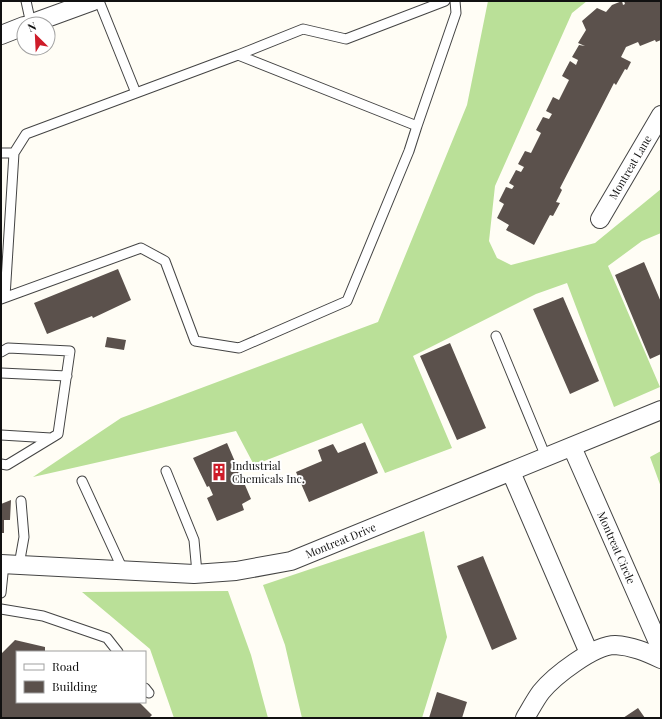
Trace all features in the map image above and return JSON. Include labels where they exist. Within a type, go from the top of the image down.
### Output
[{"type":"street","points":[[52,16],[93,1]]},
{"type":"street","points":[[1,35],[16,29]]},
{"type":"street","name":"Montreat Lane","points":[[600,219],[661,115]]},
{"type":"street","name":"Montreat Drive","points":[[8,564],[197,574],[236,572],[291,561],[661,410]]},
{"type":"street","name":"Montreat Circle","points":[[572,446],[661,648]]},
{"type":"street","points":[[510,472],[589,653]]},
{"type":"street","points":[[525,718],[542,692],[564,670],[589,653],[613,645],[639,649],[661,659]]},
{"type":"lane","points":[[26,1],[29,16]]},
{"type":"lane","points":[[99,1],[136,93]]},
{"type":"lane","points":[[445,1],[346,39],[303,29],[238,56],[26,134],[14,153],[3,298],[141,248],[165,261],[195,341],[239,348],[347,301],[409,151],[456,13],[454,1]]},
{"type":"lane","points":[[238,56],[417,126]]},
{"type":"lane","points":[[1,153],[14,153]]},
{"type":"lane","points":[[496,336],[546,457]]},
{"type":"lane","points":[[1,352],[8,348],[70,351],[58,434],[7,465],[1,464]]},
{"type":"lane","points":[[1,374],[67,376]]},
{"type":"lane","points":[[1,435],[51,438]]},
{"type":"lane","points":[[166,470],[194,540],[197,574]]},
{"type":"lane","points":[[82,481],[123,570]]},
{"type":"lane","points":[[1,593],[8,564],[24,537],[21,501]]},
{"type":"lane","points":[[1,609],[43,616],[107,638],[117,651]]},
{"type":"green space","points":[[488,1],[587,1],[572,13],[495,186],[489,241],[497,258],[511,265],[595,243],[661,189],[661,233],[642,241],[608,266],[660,387],[614,407],[567,283],[536,294],[413,356],[452,448],[385,473],[362,423],[254,465],[236,431],[33,477],[121,418],[378,322],[467,105]]},
{"type":"green space","points":[[661,451],[661,487],[650,457]]},
{"type":"green space","points":[[424,531],[447,637],[422,718],[302,718],[285,645],[263,585]]},
{"type":"green space","points":[[228,591],[251,655],[268,718],[174,718],[150,649],[82,592]]},
{"type":"building","points":[[622,1],[623,5],[625,4],[624,1],[661,1],[661,40],[656,42],[655,40],[640,46],[638,42],[626,47],[621,57],[631,62],[627,70],[625,69],[616,85],[614,83],[560,188],[562,190],[556,202],[560,203],[553,216],[550,215],[534,245],[506,230],[509,225],[497,218],[504,204],[499,201],[506,187],[512,189],[514,186],[509,183],[516,170],[521,172],[524,167],[518,164],[525,151],[531,153],[541,133],[536,130],[543,117],[549,119],[552,114],[546,111],[553,97],[559,100],[569,80],[562,76],[570,61],[576,65],[578,60],[572,57],[579,45],[585,46],[578,43],[586,30],[582,21],[597,8],[606,12],[612,5]]},
{"type":"building","points":[[644,262],[661,302],[661,354],[650,359],[615,275]]},
{"type":"building","points":[[118,269],[131,300],[93,318],[92,316],[47,334],[34,303]]},
{"type":"building","points":[[563,297],[599,381],[570,394],[533,309]]},
{"type":"building","points":[[107,337],[126,340],[124,350],[105,347]]},
{"type":"building","points":[[450,343],[486,428],[457,440],[420,356]]},
{"type":"building","points":[[365,442],[378,473],[309,502],[296,472],[322,461],[318,450],[333,444],[338,453]]},
{"type":"building","name":"Industrial Chemicals Inc.","points":[[227,443],[251,499],[242,504],[244,510],[217,521],[207,498],[213,495],[209,486],[207,487],[193,458]]},
{"type":"building","points":[[11,500],[10,520],[4,520],[4,533],[1,533],[1,504]]},
{"type":"building","points":[[483,556],[517,639],[492,650],[457,566]]},
{"type":"building","points":[[15,640],[45,647],[45,651],[16,651],[16,703],[140,703],[152,715],[149,718],[1,718],[1,654]]},
{"type":"building","points":[[437,692],[467,702],[462,718],[429,718]]},
{"type":"building","points":[[638,708],[645,718],[623,718]]},
{"type":"place","name":"Industrial Chemicals Inc.","points":[[219,472]]}]
